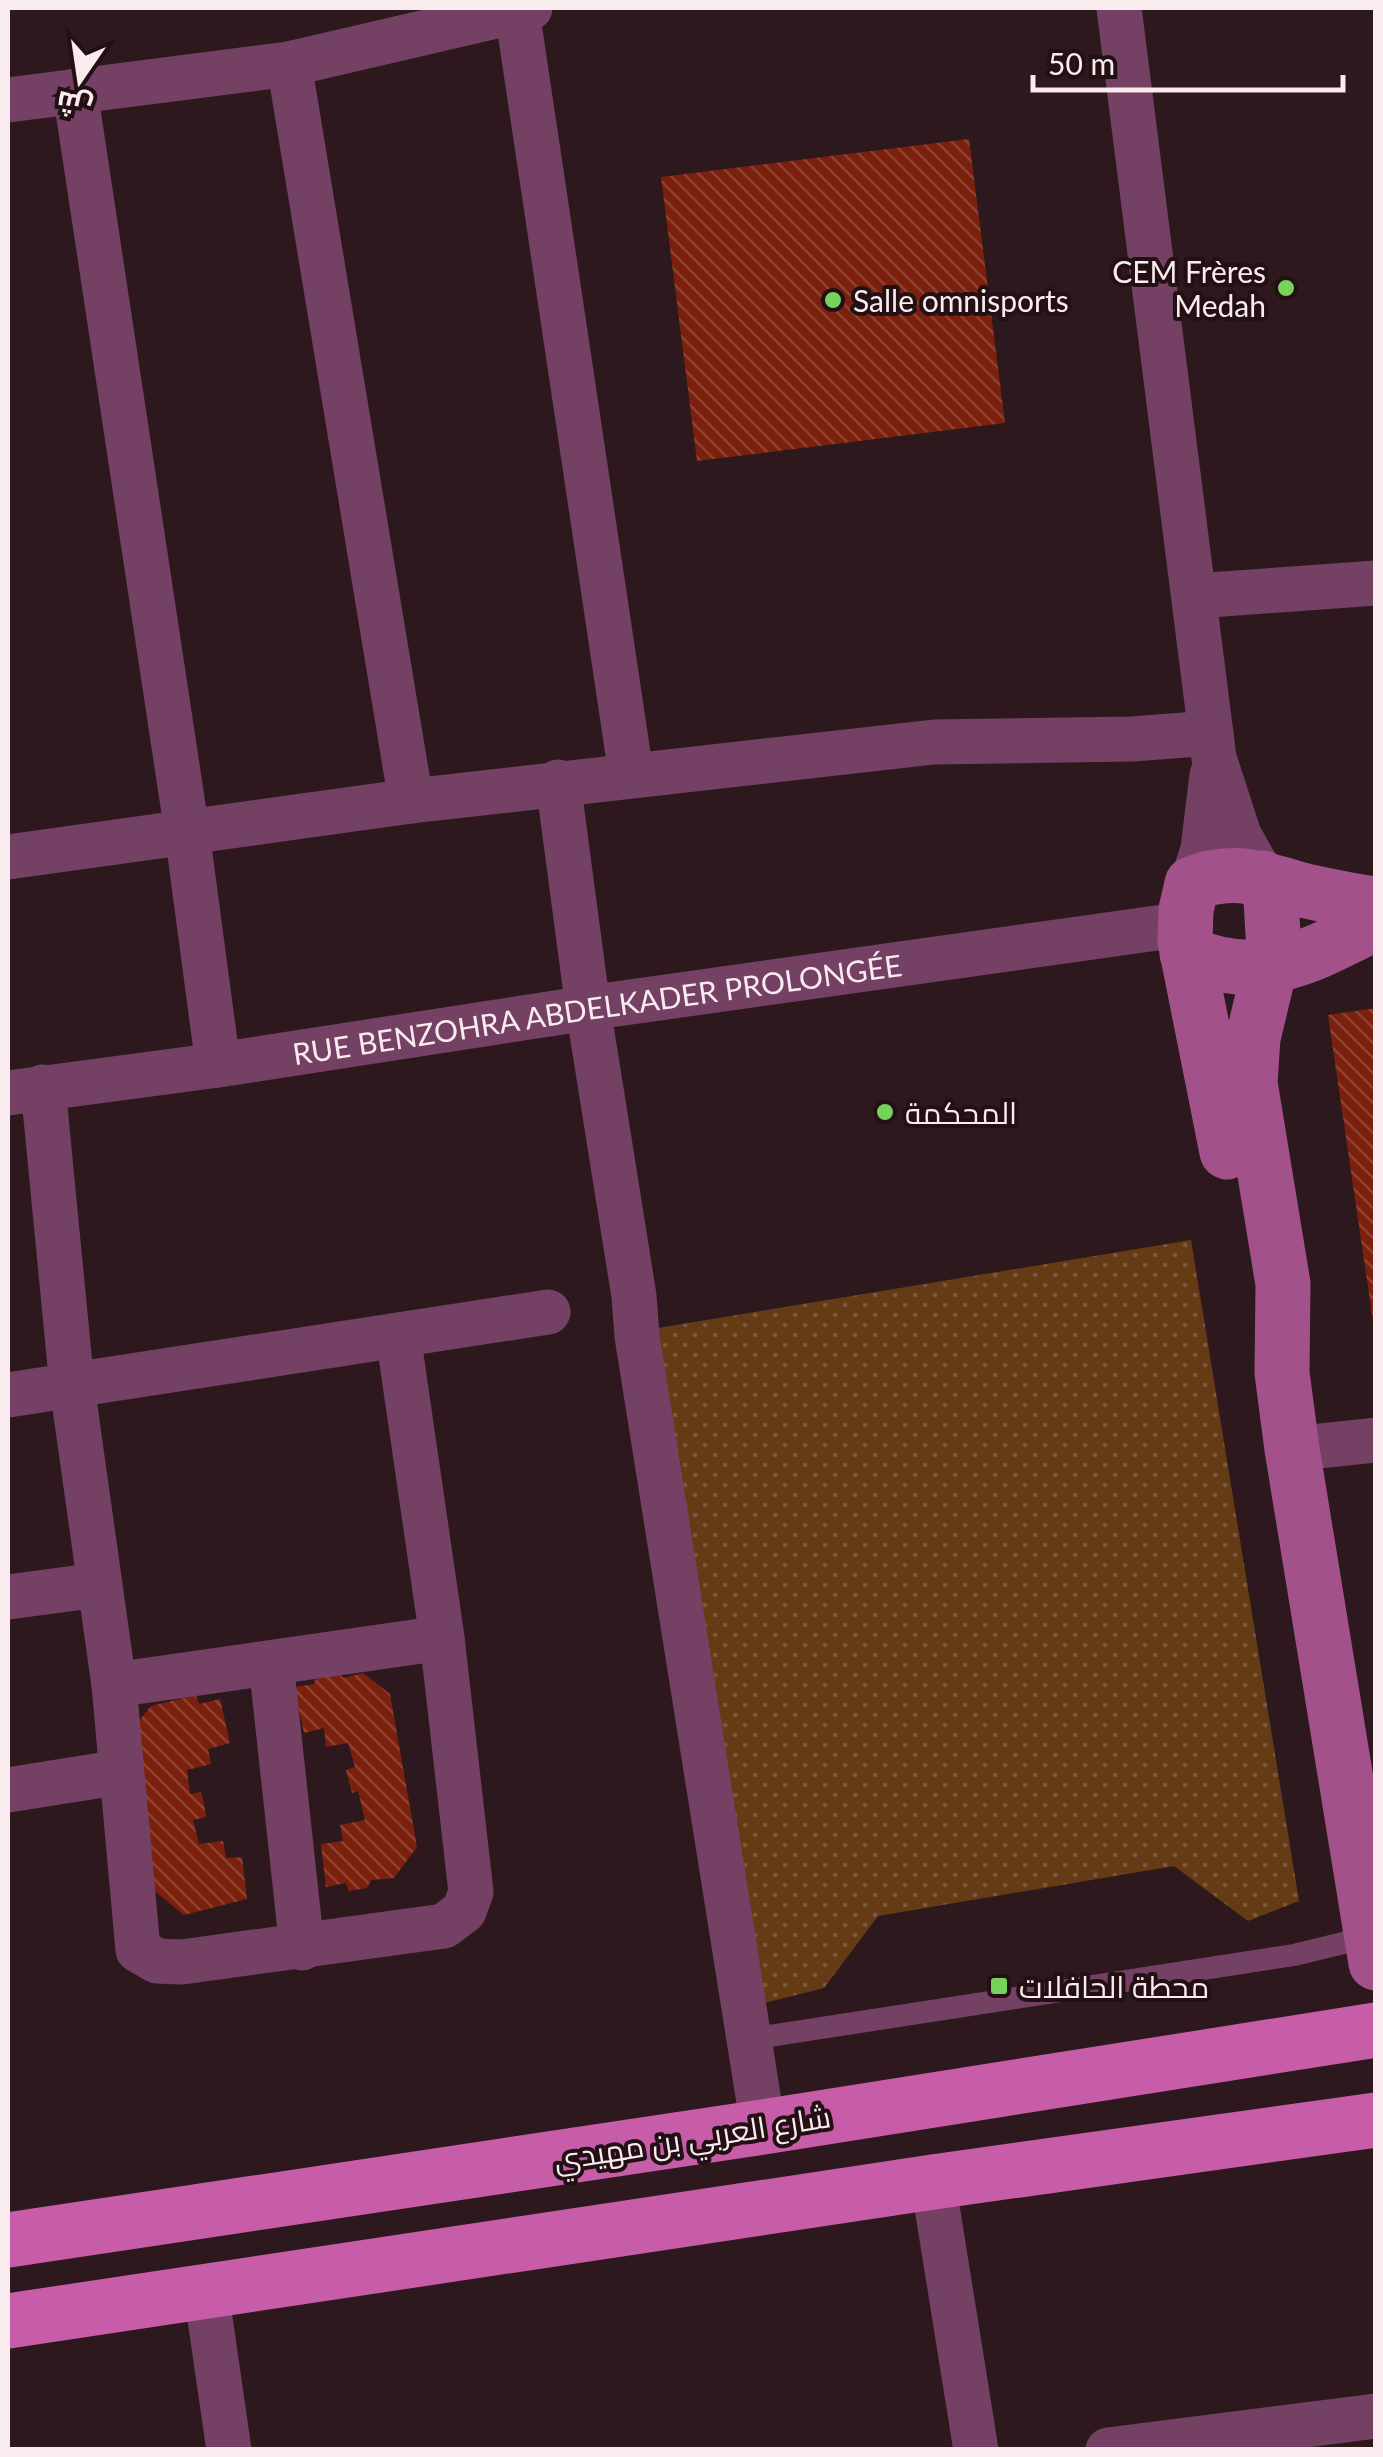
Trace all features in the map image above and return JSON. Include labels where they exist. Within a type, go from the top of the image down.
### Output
[{"type":"main road","name":"شارع العربي بن مهيدي","points":[[8,2240],[1376,2030]]},
{"type":"main road","points":[[8,2321],[933,2182],[1376,2120]]},
{"type":"street","points":[[1119,8],[1212,746],[1239,835],[1263,878],[1274,927],[1250,1084],[1283,1284],[1282,1373],[1292,1449],[1374,1945]]},
{"type":"street","points":[[8,100],[289,64],[524,9],[631,774]]},
{"type":"street","points":[[289,64],[410,800]]},
{"type":"street","points":[[75,92],[187,832],[218,1065]]},
{"type":"street","points":[[1195,596],[1376,582]]},
{"type":"street","points":[[8,856],[410,800],[934,742],[1132,739],[1212,746]]},
{"type":"street","points":[[1212,746],[1206,829],[1188,920],[1254,1291],[1282,1373]]},
{"type":"street","points":[[558,782],[588,1008],[763,2127]]},
{"type":"street","points":[[1188,920],[1220,874],[1263,878],[1376,904]]},
{"type":"street","points":[[1188,920],[1227,966],[1270,967],[1305,958],[1376,923]]},
{"type":"street","name":"RUE BENZOHRA ABDELKADER PROLONGÉE","points":[[25,1090],[218,1065],[1188,920]]},
{"type":"street","points":[[25,1090],[114,1685],[138,1950],[157,1961],[182,1962],[302,1948],[444,1926],[464,1911],[470,1892],[442,1638],[398,1335]]},
{"type":"street","points":[[8,1394],[548,1312]]},
{"type":"street","points":[[1292,1449],[1376,1440]]},
{"type":"street","points":[[8,1597],[98,1585]]},
{"type":"street","points":[[114,1685],[442,1638]]},
{"type":"street","points":[[272,1663],[302,1948]]},
{"type":"street","points":[[8,1790],[121,1772]]},
{"type":"street","points":[[933,2182],[976,2450]]},
{"type":"street","points":[[206,2291],[229,2450]]},
{"type":"street","points":[[1108,2450],[1376,2416]]},
{"type":"lane","points":[[750,2038],[1374,1945]]},
{"type":"shaded area","points":[[1191,1240],[1299,1901],[1248,1921],[1174,1866],[878,1916],[824,1988],[760,2004],[658,1328]]},
{"type":"building","name":"Salle omnisports","points":[[969,139],[1005,423],[697,461],[661,177]]},
{"type":"building","points":[[1376,1008],[1376,1321],[1373,1321],[1328,1015]]},
{"type":"building","points":[[336,1672],[344,1678],[363,1673],[390,1694],[417,1847],[394,1878],[371,1880],[367,1888],[349,1891],[346,1883],[326,1887],[321,1844],[343,1841],[340,1825],[365,1820],[358,1791],[352,1793],[346,1770],[355,1767],[348,1743],[326,1747],[324,1728],[304,1733],[294,1687],[314,1684],[316,1678]]},
{"type":"building","points":[[196,1695],[199,1704],[220,1699],[230,1743],[208,1749],[211,1764],[187,1770],[190,1794],[201,1792],[204,1804],[206,1817],[193,1820],[199,1844],[223,1841],[226,1858],[242,1857],[247,1899],[184,1915],[147,1885],[126,1737],[151,1706]]},
{"type":"place","name":"CEM Frères Medah","points":[[1286,288]]},
{"type":"place","name":"Salle omnisports","points":[[833,300]]},
{"type":"place","name":"المحكمة","points":[[885,1112]]},
{"type":"place","name":"محطة الحافلات","points":[[999,1986]]}]
